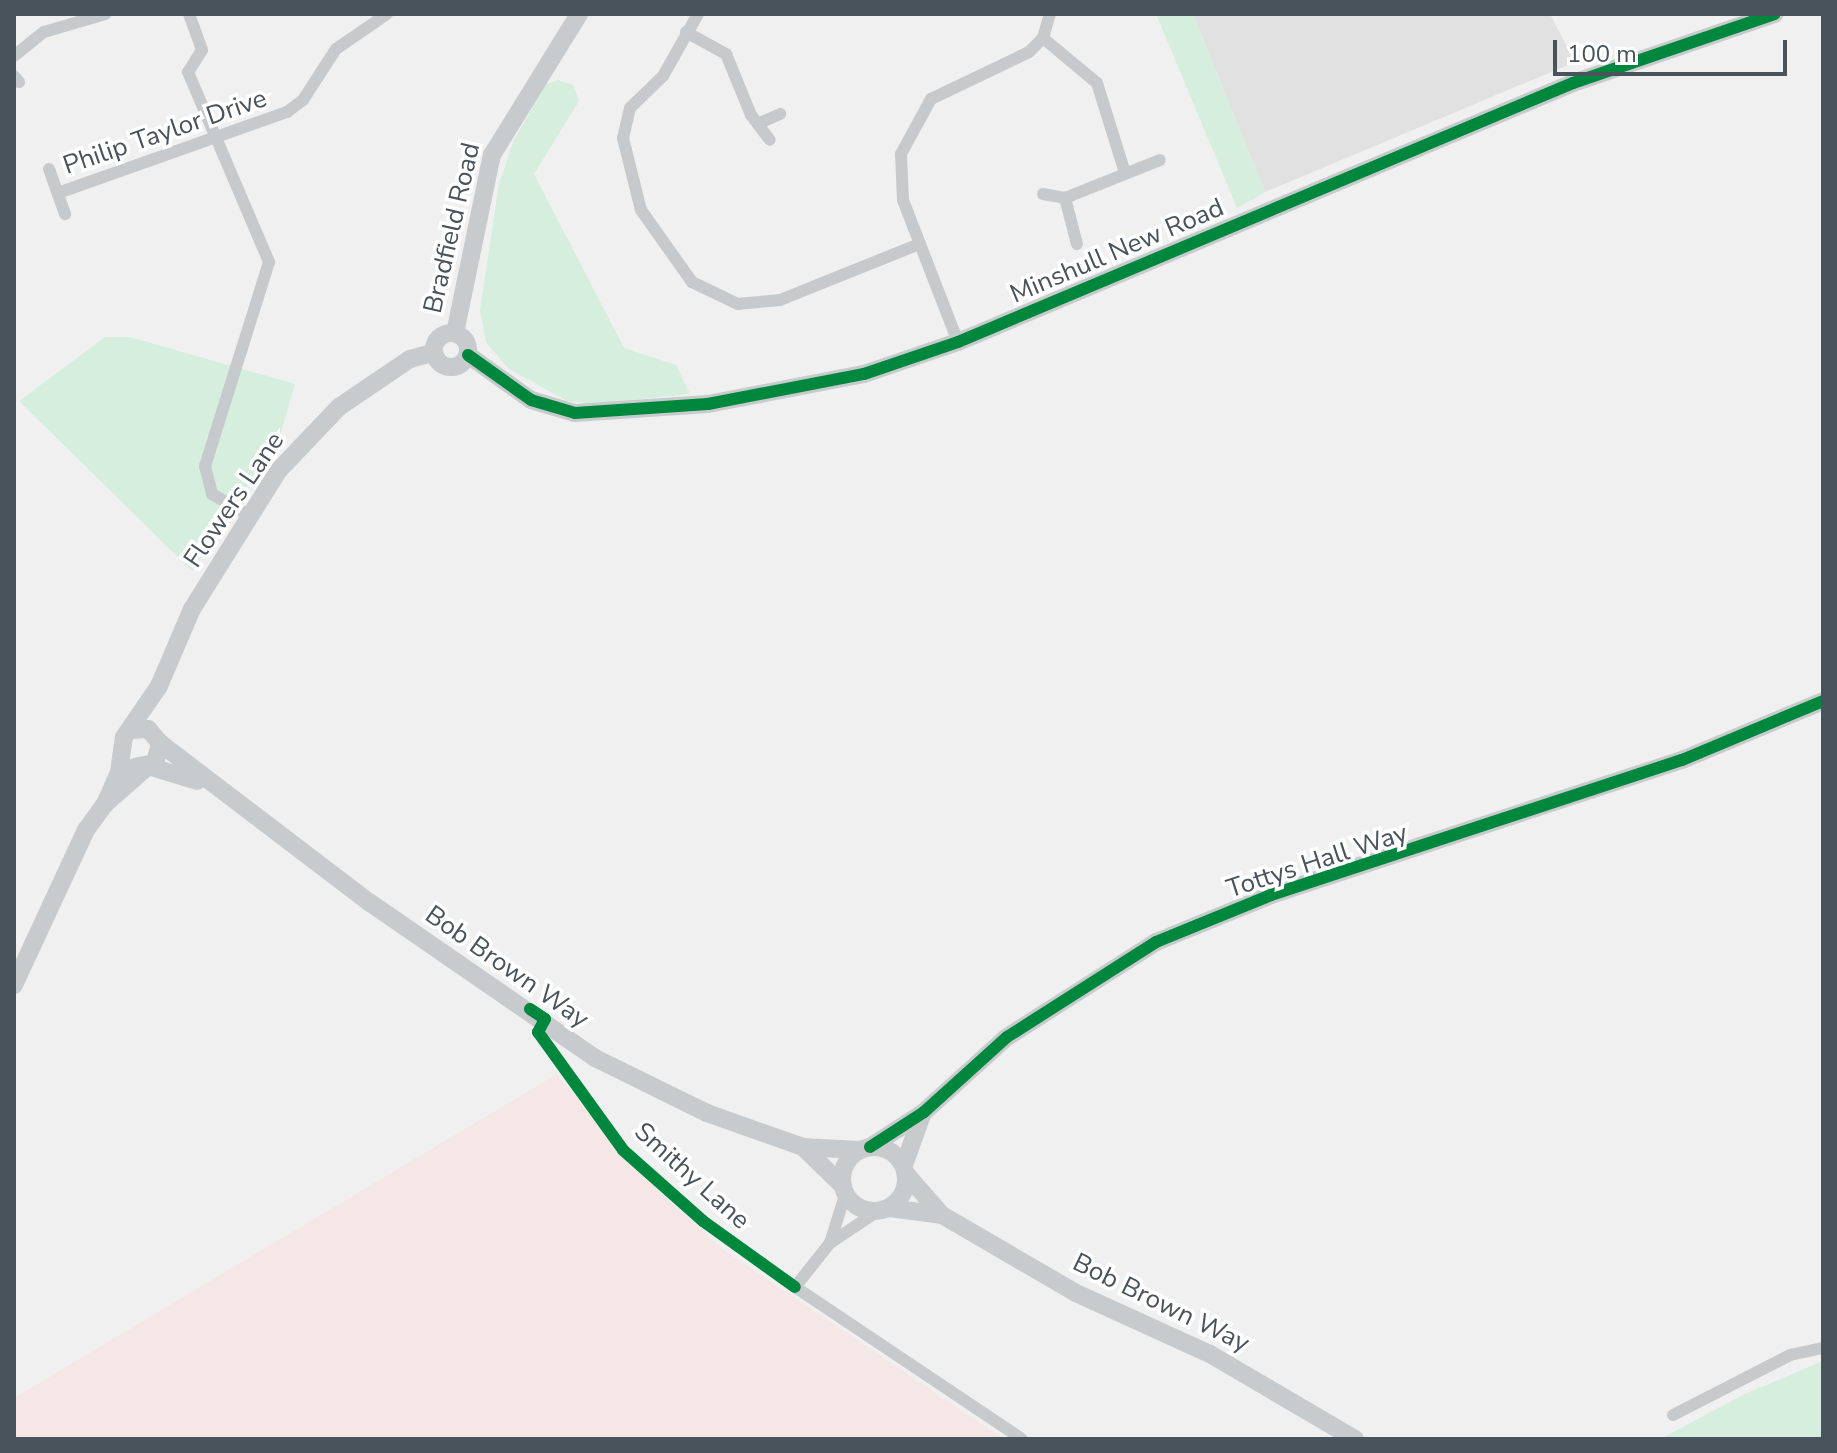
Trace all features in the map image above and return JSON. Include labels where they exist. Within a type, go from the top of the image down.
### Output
[{"type":"street","points":[[14,56],[44,32],[105,14]]},
{"type":"street","points":[[189,14],[202,50],[188,72],[221,141],[269,262],[205,481],[212,494],[250,516]]},
{"type":"street","name":"Philip Taylor Drive","points":[[58,193],[221,141],[303,100],[336,49],[387,14]]},
{"type":"street","name":"Bradfield Road","points":[[455,333],[492,155],[579,14]]},
{"type":"street","points":[[698,14],[663,76],[630,108],[623,138],[641,210],[692,282],[738,304],[780,300],[919,244]]},
{"type":"street","points":[[958,342],[919,244],[900,174],[916,120],[939,91],[1022,57],[1043,38],[1050,14]]},
{"type":"street","name":"Minshull New Road","points":[[468,355],[554,408],[635,413],[798,390],[958,342],[1573,83],[1774,14]]},
{"type":"street","points":[[686,32],[726,54],[751,115],[762,122],[770,140]]},
{"type":"street","points":[[1043,38],[1097,83],[1125,173]]},
{"type":"street","points":[[762,122],[780,114]]},
{"type":"street","points":[[1043,194],[1065,198],[1160,160]]},
{"type":"street","name":"Philip Taylor Drive","points":[[49,169],[65,214]]},
{"type":"street","points":[[1065,198],[1077,244]]},
{"type":"street","points":[[455,333],[466,342],[468,355],[448,368],[433,353],[439,337],[455,333]]},
{"type":"street","name":"Flowers Lane","points":[[132,730],[159,686],[192,609],[279,470],[339,407],[410,359],[433,353]]},
{"type":"street","name":"Flowers Lane","points":[[159,686],[159,741]]},
{"type":"street","name":"Tottys Hall Way","points":[[864,1148],[924,1112],[1007,1037],[1156,942],[1271,895],[1682,760],[1823,701]]},
{"type":"street","points":[[14,985],[76,850],[105,804],[121,756],[122,740],[132,730],[148,729],[159,741],[148,768],[105,804]]},
{"type":"street","name":"Bob Brown Way","points":[[159,741],[207,785],[595,1058],[707,1113],[803,1147],[864,1148]]},
{"type":"street","points":[[121,756],[148,768]]},
{"type":"street","name":"Bob Brown Way","points":[[148,768],[207,785]]},
{"type":"street","name":"Tottys Hall Way","points":[[905,1170],[924,1112]]},
{"type":"street","name":"Bob Brown Way","points":[[803,1147],[844,1190]]},
{"type":"street","points":[[830,1243],[844,1190],[847,1161],[864,1148],[896,1154],[905,1170],[906,1188],[883,1210],[830,1243],[795,1287],[1022,1439]]},
{"type":"street","name":"Bob Brown Way","points":[[905,1170],[942,1215],[1076,1293],[1210,1354],[1355,1439]]},
{"type":"street","points":[[844,1190],[864,1210],[883,1210]]},
{"type":"street","name":"Bob Brown Way","points":[[883,1210],[942,1215]]},
{"type":"street","points":[[1673,1415],[1790,1355],[1823,1348]]},
{"type":"shaded area","points":[[1193,14],[1550,14],[1575,62],[1265,192]]},
{"type":"shaded area","points":[[557,1074],[627,1162],[721,1248],[1004,1439],[14,1439],[14,1398]]},
{"type":"green space","points":[[1156,14],[1193,14],[1265,192],[1237,208]]},
{"type":"green space","points":[[559,80],[573,85],[579,101],[534,174],[624,348],[676,365],[690,394],[595,404],[567,401],[509,369],[486,342],[480,310],[499,184],[514,140],[546,84]]},
{"type":"green space","points":[[105,337],[130,337],[295,384],[280,436],[192,571],[19,401]]},
{"type":"green space","points":[[1823,1361],[1823,1439],[1660,1439],[1745,1394]]},
{"type":"cycle path","points":[[468,355],[531,400],[575,413],[708,404],[864,374],[958,342],[1573,83],[1774,14]]},
{"type":"cycle path","points":[[870,1147],[924,1112],[1007,1037],[1156,942],[1271,895],[1682,760],[1823,701]]},
{"type":"cycle path","name":"Smithy Lane","points":[[530,1009],[545,1019],[538,1032],[623,1150],[703,1221],[795,1287]]}]
